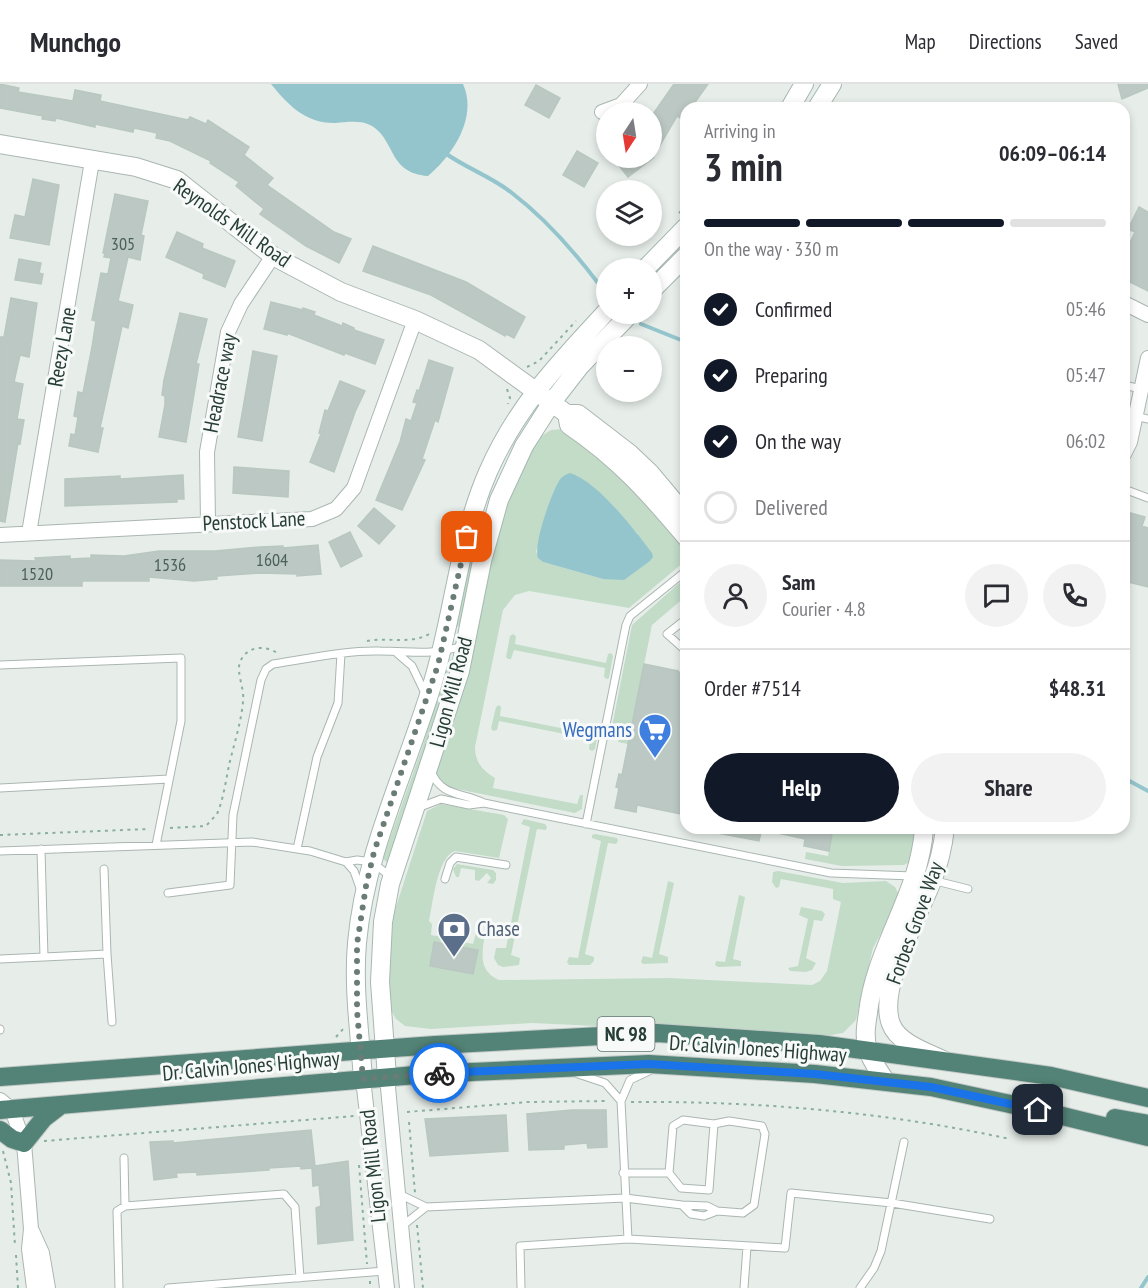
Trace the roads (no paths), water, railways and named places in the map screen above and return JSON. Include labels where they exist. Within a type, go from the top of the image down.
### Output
[{"type":"highway","name":"Dr. Calvin Jones Highway","points":[[0,1077],[657,1032],[819,1044],[868,1050],[1051,1076],[1148,1098]]},
{"type":"highway","name":"Dr. Calvin Jones Highway","points":[[4,1106],[61,1105],[387,1077],[553,1068],[669,1065],[815,1074],[931,1087],[1148,1137]]},
{"type":"highway","points":[[1,1138],[33,1142],[44,1118],[61,1105]]},
{"type":"highway","points":[[1038,1110],[1148,1124]]},
{"type":"main road","points":[[794,102],[804,84]]},
{"type":"main road","points":[[821,102],[832,84]]},
{"type":"main road","name":"Reynolds Mill Road","points":[[0,144],[136,167],[177,180],[273,256],[341,292],[415,320],[479,350],[543,396]]},
{"type":"main road","points":[[656,258],[680,232]]},
{"type":"main road","points":[[662,280],[680,262]]},
{"type":"main road","name":"Ligon Mill Road","points":[[363,1079],[356,969],[361,915],[372,862],[426,705],[441,652],[467,537],[479,496],[499,449],[543,396],[597,324]]},
{"type":"main road","name":"Ligon Mill Road","points":[[387,1077],[381,951],[390,884],[430,769],[460,671],[482,561],[500,500],[543,396],[580,366],[620,324]]},
{"type":"main road","points":[[543,396],[567,414],[578,414],[630,454],[650,473],[680,509]]},
{"type":"main road","points":[[567,414],[569,425],[598,445],[626,469],[680,530]]},
{"type":"main road","name":"Forbes Grove Way","points":[[886,1082],[868,1050],[866,1033],[874,979],[881,955],[915,876],[922,853],[924,834]]},
{"type":"main road","points":[[933,880],[931,867],[935,834]]},
{"type":"main road","name":"Forbes Grove Way","points":[[944,834],[933,880],[905,941],[894,974],[889,1010],[891,1024],[898,1035],[944,1061]]},
{"type":"street","points":[[624,102],[640,84]]},
{"type":"street","name":"Reezy Lane","points":[[29,533],[92,161]]},
{"type":"street","name":"Headrace way","points":[[208,523],[207,453],[228,332],[241,304],[273,256]]},
{"type":"street","points":[[1130,306],[1148,315]]},
{"type":"street","name":"Penstock Lane","points":[[0,535],[312,519],[336,509],[354,488],[415,320]]},
{"type":"street","points":[[1130,442],[1142,417],[1141,388],[1148,358]]},
{"type":"street","name":"Ligon Mill Road","points":[[387,1077],[407,1288]]},
{"type":"street","name":"Ligon Mill Road","points":[[363,1079],[387,1288]]},
{"type":"street","points":[[4,1106],[33,1142],[29,1249],[34,1288]]},
{"type":"street","points":[[31,1229],[42,1253],[48,1288]]},
{"type":"lane","points":[[1130,386],[1141,388]]},
{"type":"lane","points":[[1130,491],[1148,498]]},
{"type":"lane","points":[[586,824],[626,625],[630,616],[680,576]]},
{"type":"lane","points":[[680,624],[667,634],[680,646]]},
{"type":"lane","points":[[168,893],[230,885],[235,804],[261,681],[266,669],[273,664],[341,654],[381,651],[441,652],[465,646]]},
{"type":"lane","points":[[397,653],[412,666],[424,687],[426,705]]},
{"type":"lane","points":[[297,849],[317,757],[338,703],[341,654]]},
{"type":"lane","points":[[0,664],[181,658],[181,721],[156,845]]},
{"type":"lane","points":[[430,769],[434,780],[442,789],[471,796],[484,803],[831,873],[915,876],[968,889]]},
{"type":"lane","points":[[0,788],[169,779]]},
{"type":"lane","points":[[414,811],[441,799],[469,805],[484,803]]},
{"type":"lane","points":[[0,851],[252,842],[297,849],[346,862],[357,860],[372,862],[386,873],[390,884]]},
{"type":"lane","points":[[41,849],[44,957]]},
{"type":"lane","points":[[445,879],[450,863],[456,858],[506,865]]},
{"type":"lane","points":[[346,862],[358,878],[361,915]]},
{"type":"lane","points":[[104,868],[112,1022]]},
{"type":"lane","points":[[0,959],[107,954]]},
{"type":"lane","points":[[627,1239],[621,1101],[627,1085],[634,1077],[669,1065]]},
{"type":"lane","points":[[553,1068],[599,1080],[610,1087],[621,1101]]},
{"type":"lane","points":[[398,1194],[426,1208],[625,1198],[682,1205],[691,1214],[704,1216],[717,1211],[742,1213],[754,1205],[765,1134],[762,1126],[729,1120],[714,1124],[683,1120],[673,1126],[669,1173],[681,1188],[709,1190],[714,1124]]},
{"type":"lane","points":[[860,1288],[874,1268],[881,1251],[904,1142]]},
{"type":"lane","points":[[124,1158],[125,1206]]},
{"type":"lane","points":[[623,1173],[669,1173]]},
{"type":"lane","points":[[521,1288],[520,1246],[627,1239],[785,1248],[791,1193],[892,1203],[990,1219]]},
{"type":"lane","points":[[119,1288],[117,1210],[125,1206],[284,1194],[295,1207],[300,1278]]},
{"type":"lane","points":[[401,1227],[426,1208]]},
{"type":"lane","points":[[744,1288],[747,1247]]},
{"type":"lane","points":[[168,1288],[385,1271]]},
{"type":"water","points":[[271,84],[463,84],[467,97],[465,122],[454,146],[437,167],[428,176],[415,174],[399,163],[380,132],[372,126],[359,122],[325,122],[307,117],[291,106]]},
{"type":"water","points":[[570,473],[581,478],[603,496],[652,553],[653,557],[650,561],[624,580],[603,579],[543,562],[538,558],[540,531],[552,497],[563,476]]},
{"type":"waterway","points":[[445,153],[496,182],[536,213],[558,235],[596,280]]},
{"type":"waterway","points":[[641,324],[680,340]]},
{"type":"waterway","points":[[1130,781],[1148,791]]},
{"type":"waterway","points":[[1141,1288],[1148,1277]]},
{"type":"place","name":"Wegmans","points":[[655,759]]},
{"type":"place","name":"Chase","points":[[454,958]]}]
